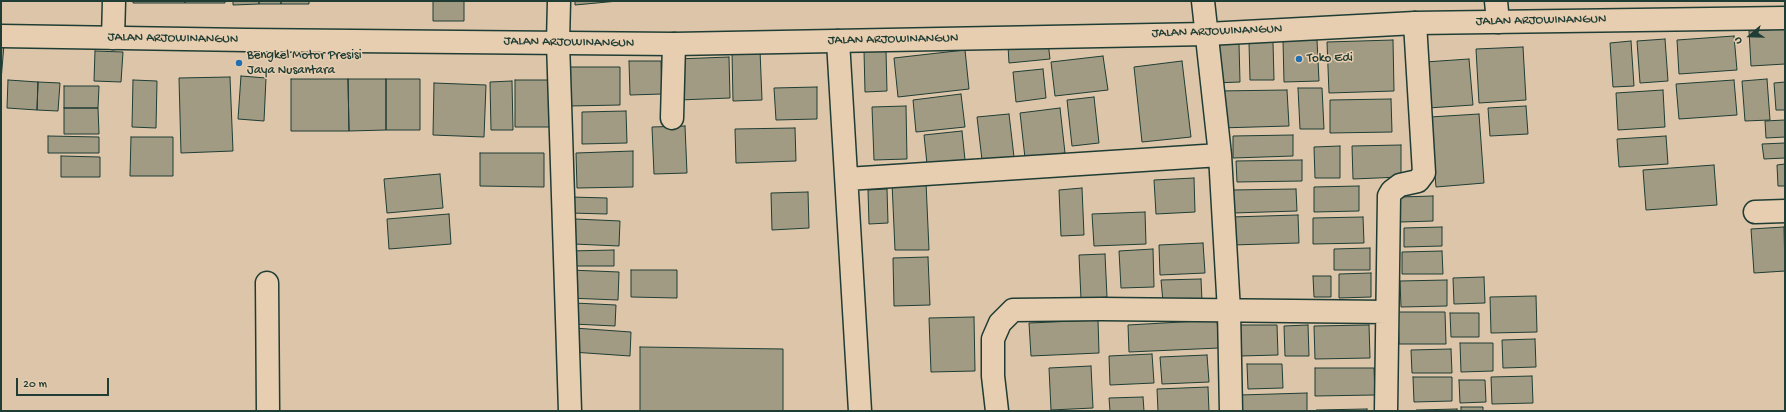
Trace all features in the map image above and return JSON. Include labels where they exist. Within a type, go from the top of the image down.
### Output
[{"type":"street","points":[[113,38],[114,1]]},
{"type":"street","points":[[559,1],[558,42],[570,411]]},
{"type":"street","points":[[1203,1],[1220,155],[1228,311],[1231,411]]},
{"type":"street","points":[[1496,1],[1498,22]]},
{"type":"street","name":"JALAN ARJOWINANGUN","points":[[1,36],[674,44],[1207,34],[1415,23],[1785,18]]},
{"type":"street","points":[[1386,411],[1389,196],[1392,191],[1400,186],[1418,181],[1424,173],[1415,23]]},
{"type":"street","points":[[838,41],[860,411]]},
{"type":"street","points":[[672,118],[674,44]]},
{"type":"street","points":[[847,179],[1220,155]]},
{"type":"street","points":[[1756,212],[1785,211]]},
{"type":"street","points":[[267,283],[268,411]]},
{"type":"street","points":[[997,411],[993,376],[993,339],[1000,323],[1013,310],[1101,309],[1387,312]]},
{"type":"building","points":[[133,1],[185,1],[185,3],[133,3]]},
{"type":"building","points":[[185,1],[225,1],[225,3],[185,3]]},
{"type":"building","points":[[233,1],[259,1],[259,4],[233,5]]},
{"type":"building","points":[[259,1],[281,1],[281,4],[259,4]]},
{"type":"building","points":[[281,1],[309,1],[309,4],[281,4]]},
{"type":"building","points":[[433,1],[464,1],[464,21],[433,21]]},
{"type":"building","points":[[575,1],[618,1],[575,5]]},
{"type":"building","points":[[1785,29],[1785,64],[1751,66],[1749,31]]},
{"type":"building","points":[[1734,36],[1737,70],[1679,74],[1677,40]]},
{"type":"building","points":[[1665,39],[1668,81],[1640,83],[1637,41]]},
{"type":"building","points":[[1283,40],[1317,40],[1319,81],[1284,82]]},
{"type":"building","points":[[1393,40],[1394,91],[1329,93],[1327,42]]},
{"type":"building","points":[[1631,41],[1634,86],[1613,87],[1610,43]]},
{"type":"building","points":[[1048,42],[1050,59],[1009,63],[1008,46]]},
{"type":"building","points":[[1273,42],[1274,80],[1250,80],[1249,43]]},
{"type":"building","points":[[1,44],[4,44],[1,81]]},
{"type":"building","points":[[1239,44],[1240,82],[1214,83],[1213,45]]},
{"type":"building","points":[[1523,47],[1526,100],[1479,103],[1476,49]]},
{"type":"building","points":[[760,50],[762,100],[733,101],[732,51]]},
{"type":"building","points":[[864,50],[886,50],[887,91],[865,92]]},
{"type":"building","points":[[965,50],[969,89],[898,97],[894,58]]},
{"type":"building","points":[[95,51],[123,52],[121,82],[94,81]]},
{"type":"building","points":[[1103,56],[1108,90],[1055,96],[1051,62]]},
{"type":"building","points":[[729,57],[730,98],[679,100],[677,59]]},
{"type":"building","points":[[1469,59],[1473,105],[1428,108],[1425,62]]},
{"type":"building","points":[[629,61],[661,61],[662,94],[630,95]]},
{"type":"building","points":[[1182,61],[1191,137],[1142,142],[1134,67]]},
{"type":"building","points":[[569,67],[620,67],[620,105],[569,106]]},
{"type":"building","points":[[1043,69],[1046,98],[1016,102],[1013,72]]},
{"type":"building","points":[[241,76],[266,78],[264,121],[238,119]]},
{"type":"building","points":[[230,77],[233,151],[181,153],[179,78]]},
{"type":"building","points":[[291,79],[348,79],[349,131],[291,131]]},
{"type":"building","points":[[348,79],[386,79],[386,130],[349,131]]},
{"type":"building","points":[[386,79],[420,79],[420,130],[386,130]]},
{"type":"building","points":[[1767,79],[1770,120],[1745,121],[1742,81]]},
{"type":"building","points":[[8,80],[38,82],[37,110],[7,108]]},
{"type":"building","points":[[133,80],[157,81],[156,128],[132,127]]},
{"type":"building","points":[[515,80],[552,80],[553,127],[515,127]]},
{"type":"building","points":[[1734,80],[1737,115],[1679,119],[1676,84]]},
{"type":"building","points":[[512,81],[513,130],[491,130],[490,82]]},
{"type":"building","points":[[38,82],[60,83],[58,111],[37,110]]},
{"type":"building","points":[[1785,82],[1785,110],[1776,110],[1774,83]]},
{"type":"building","points":[[434,83],[486,85],[484,137],[433,135]]},
{"type":"building","points":[[64,86],[99,86],[98,108],[64,108]]},
{"type":"building","points":[[817,87],[817,119],[776,120],[774,88]]},
{"type":"building","points":[[1298,88],[1322,88],[1324,129],[1300,129]]},
{"type":"building","points":[[1287,90],[1289,126],[1219,128],[1218,91]]},
{"type":"building","points":[[1663,90],[1665,127],[1618,130],[1616,93]]},
{"type":"building","points":[[961,94],[965,127],[916,132],[913,100]]},
{"type":"building","points":[[1094,97],[1099,143],[1072,146],[1067,100]]},
{"type":"building","points":[[1391,99],[1392,132],[1330,133],[1330,100]]},
{"type":"building","points":[[906,106],[907,159],[874,160],[872,107]]},
{"type":"building","points":[[1526,106],[1528,134],[1490,136],[1488,108]]},
{"type":"building","points":[[64,108],[98,108],[99,134],[64,134]]},
{"type":"building","points":[[1060,108],[1065,153],[1025,158],[1020,113]]},
{"type":"building","points":[[626,111],[627,143],[582,144],[582,112]]},
{"type":"building","points":[[1009,114],[1014,157],[982,160],[977,117]]},
{"type":"building","points":[[1479,114],[1484,183],[1436,187],[1430,117]]},
{"type":"building","points":[[1785,120],[1785,137],[1766,138],[1765,121]]},
{"type":"building","points":[[685,126],[687,173],[654,174],[652,127]]},
{"type":"building","points":[[795,128],[796,161],[736,163],[735,129]]},
{"type":"building","points":[[962,131],[965,160],[927,164],[924,135]]},
{"type":"building","points":[[1293,135],[1293,156],[1233,158],[1233,136]]},
{"type":"building","points":[[48,136],[99,137],[99,153],[48,153]]},
{"type":"building","points":[[1666,136],[1668,164],[1619,167],[1617,139]]},
{"type":"building","points":[[131,137],[173,137],[173,176],[130,176]]},
{"type":"building","points":[[1785,143],[1785,158],[1764,159],[1762,144]]},
{"type":"building","points":[[1401,145],[1401,177],[1353,179],[1352,146]]},
{"type":"building","points":[[1340,146],[1340,178],[1315,178],[1314,147]]},
{"type":"building","points":[[633,151],[633,187],[577,188],[576,153]]},
{"type":"building","points":[[480,153],[544,153],[544,187],[480,186]]},
{"type":"building","points":[[61,156],[100,157],[100,177],[61,177]]},
{"type":"building","points":[[1302,160],[1302,181],[1237,182],[1236,161]]},
{"type":"building","points":[[1785,164],[1785,186],[1778,186],[1777,165]]},
{"type":"building","points":[[1714,165],[1717,205],[1646,210],[1643,170]]},
{"type":"building","points":[[440,174],[443,208],[387,213],[384,179]]},
{"type":"building","points":[[1194,178],[1195,212],[1156,214],[1154,180]]},
{"type":"building","points":[[926,182],[929,250],[895,250],[892,183]]},
{"type":"building","points":[[1359,186],[1359,211],[1314,212],[1314,187]]},
{"type":"building","points":[[1082,188],[1084,235],[1061,236],[1059,190]]},
{"type":"building","points":[[887,189],[888,223],[869,224],[868,190]]},
{"type":"building","points":[[1296,189],[1297,211],[1233,213],[1233,190]]},
{"type":"building","points":[[808,192],[809,228],[772,230],[771,193]]},
{"type":"building","points":[[1433,196],[1433,221],[1400,222],[1399,197]]},
{"type":"building","points":[[571,197],[607,198],[607,214],[570,213]]},
{"type":"building","points":[[1145,212],[1146,244],[1094,246],[1092,214]]},
{"type":"building","points":[[449,214],[451,244],[389,249],[387,219]]},
{"type":"building","points":[[1298,215],[1299,243],[1232,245],[1231,217]]},
{"type":"building","points":[[1363,217],[1364,243],[1313,244],[1313,218]]},
{"type":"building","points":[[575,219],[620,221],[619,246],[574,244]]},
{"type":"building","points":[[1442,227],[1442,246],[1404,247],[1404,228]]},
{"type":"building","points":[[1784,227],[1785,271],[1754,273],[1751,229]]},
{"type":"building","points":[[1203,243],[1205,273],[1160,275],[1159,245]]},
{"type":"building","points":[[1370,248],[1370,270],[1334,270],[1334,249]]},
{"type":"building","points":[[1153,249],[1154,287],[1121,288],[1119,251]]},
{"type":"building","points":[[614,250],[614,266],[571,266],[570,251]]},
{"type":"building","points":[[1442,251],[1443,274],[1402,274],[1402,252]]},
{"type":"building","points":[[1105,254],[1107,297],[1081,299],[1079,255]]},
{"type":"building","points":[[928,257],[930,305],[894,306],[893,258]]},
{"type":"building","points":[[569,270],[619,272],[618,300],[568,298]]},
{"type":"building","points":[[631,270],[677,270],[677,298],[631,297]]},
{"type":"building","points":[[1371,273],[1371,297],[1339,298],[1339,274]]},
{"type":"building","points":[[1313,276],[1331,276],[1331,297],[1314,297]]},
{"type":"building","points":[[1484,277],[1485,303],[1454,304],[1453,278]]},
{"type":"building","points":[[1201,279],[1202,301],[1163,302],[1161,280]]},
{"type":"building","points":[[1447,280],[1447,306],[1401,307],[1400,281]]},
{"type":"building","points":[[1536,296],[1537,332],[1491,333],[1490,297]]},
{"type":"building","points":[[574,303],[616,305],[615,326],[573,324]]},
{"type":"building","points":[[1398,312],[1445,312],[1446,344],[1399,344]]},
{"type":"building","points":[[1450,313],[1479,313],[1479,337],[1451,337]]},
{"type":"building","points":[[974,317],[975,371],[931,372],[929,318]]},
{"type":"building","points":[[1098,320],[1099,353],[1031,356],[1029,323]]},
{"type":"building","points":[[1217,320],[1219,348],[1129,352],[1128,325]]},
{"type":"building","points":[[1240,325],[1277,325],[1278,355],[1240,356]]},
{"type":"building","points":[[1308,325],[1309,356],[1285,356],[1284,326]]},
{"type":"building","points":[[1369,325],[1370,358],[1315,359],[1314,326]]},
{"type":"building","points":[[574,328],[631,332],[630,356],[572,352]]},
{"type":"building","points":[[1535,339],[1536,367],[1503,368],[1502,340]]},
{"type":"building","points":[[1460,343],[1493,343],[1493,371],[1461,372]]},
{"type":"building","points":[[640,347],[783,349],[783,411],[640,411]]},
{"type":"building","points":[[1451,349],[1452,373],[1412,373],[1411,350]]},
{"type":"building","points":[[1152,354],[1154,383],[1110,385],[1109,356]]},
{"type":"building","points":[[1207,355],[1209,382],[1162,384],[1160,357]]},
{"type":"building","points":[[1247,364],[1282,364],[1283,388],[1248,389]]},
{"type":"building","points":[[1091,366],[1093,408],[1051,410],[1049,368]]},
{"type":"building","points":[[1315,368],[1374,368],[1375,395],[1315,396]]},
{"type":"building","points":[[1532,376],[1533,403],[1492,404],[1491,377]]},
{"type":"building","points":[[1413,377],[1452,377],[1452,401],[1414,402]]},
{"type":"building","points":[[1459,380],[1485,380],[1486,402],[1460,403]]},
{"type":"building","points":[[1208,387],[1209,411],[1158,411],[1157,389]]},
{"type":"building","points":[[1307,393],[1307,411],[1240,411],[1240,395]]},
{"type":"building","points":[[1143,397],[1144,411],[1110,411],[1109,398]]},
{"type":"building","points":[[1461,407],[1483,407],[1483,411],[1461,411]]},
{"type":"building","points":[[1367,409],[1367,411],[1316,411],[1316,410]]},
{"type":"building","points":[[1457,409],[1457,411],[1416,411],[1416,410]]},
{"type":"place","name":"Toko Edi","points":[[1299,59]]},
{"type":"place","name":"Bengkel Motor Presisi Jaya Nusantara","points":[[239,63]]}]
